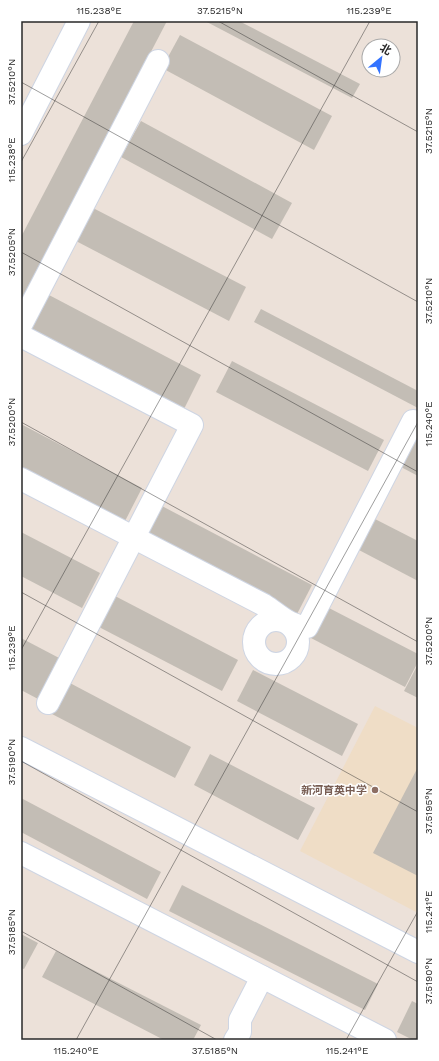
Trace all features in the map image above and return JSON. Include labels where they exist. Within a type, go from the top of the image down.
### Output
[{"type":"street","points":[[21,134],[79,21]]},
{"type":"street","points":[[21,325],[158,61]]},
{"type":"street","points":[[21,336],[192,424],[48,703]]},
{"type":"street","points":[[21,479],[264,605],[288,622],[300,627],[307,627],[414,421]]},
{"type":"street","points":[[21,748],[418,952]]},
{"type":"street","points":[[21,853],[385,1040]]},
{"type":"street","points":[[235,1040],[240,1032],[240,1020],[262,977]]},
{"type":"shaded area","name":"新河育英中学","points":[[375,706],[418,728],[418,913],[300,851]]},
{"type":"building","points":[[134,21],[167,21],[21,301],[21,237]]},
{"type":"building","points":[[205,21],[239,21],[360,84],[352,98]]},
{"type":"building","points":[[180,35],[332,116],[314,150],[162,68]]},
{"type":"building","points":[[141,121],[292,203],[272,239],[121,157]]},
{"type":"building","points":[[93,208],[246,287],[229,321],[76,241]]},
{"type":"building","points":[[49,295],[201,375],[182,413],[29,333]]},
{"type":"building","points":[[261,309],[418,391],[418,408],[254,322]]},
{"type":"building","points":[[232,361],[384,440],[368,471],[216,392]]},
{"type":"building","points":[[21,424],[142,488],[124,523],[21,469]]},
{"type":"building","points":[[418,436],[418,476],[401,467]]},
{"type":"building","points":[[160,505],[312,585],[296,616],[143,536]]},
{"type":"building","points":[[373,518],[418,541],[418,581],[357,549]]},
{"type":"building","points":[[21,532],[100,573],[82,608],[21,576]]},
{"type":"building","points":[[115,596],[238,660],[222,691],[99,627]]},
{"type":"building","points":[[327,607],[418,654],[418,662],[405,687],[311,638]]},
{"type":"building","points":[[21,638],[61,659],[40,700],[21,690]]},
{"type":"building","points":[[418,664],[418,698],[404,691]]},
{"type":"building","points":[[253,670],[358,724],[342,756],[237,701]]},
{"type":"building","points":[[68,682],[191,747],[175,778],[52,714]]},
{"type":"building","points":[[210,754],[315,808],[298,840],[194,785]]},
{"type":"building","points":[[418,767],[418,876],[373,853]]},
{"type":"building","points":[[21,798],[161,872],[147,899],[21,832]]},
{"type":"building","points":[[182,885],[378,984],[365,1010],[169,911]]},
{"type":"building","points":[[21,934],[38,943],[24,969],[21,968]]},
{"type":"building","points":[[56,951],[201,1025],[193,1040],[164,1040],[42,977]]},
{"type":"building","points":[[412,1001],[418,1004],[418,1040],[413,1040],[397,1032]]},
{"type":"place","name":"新河育英中学","points":[[375,790]]}]
